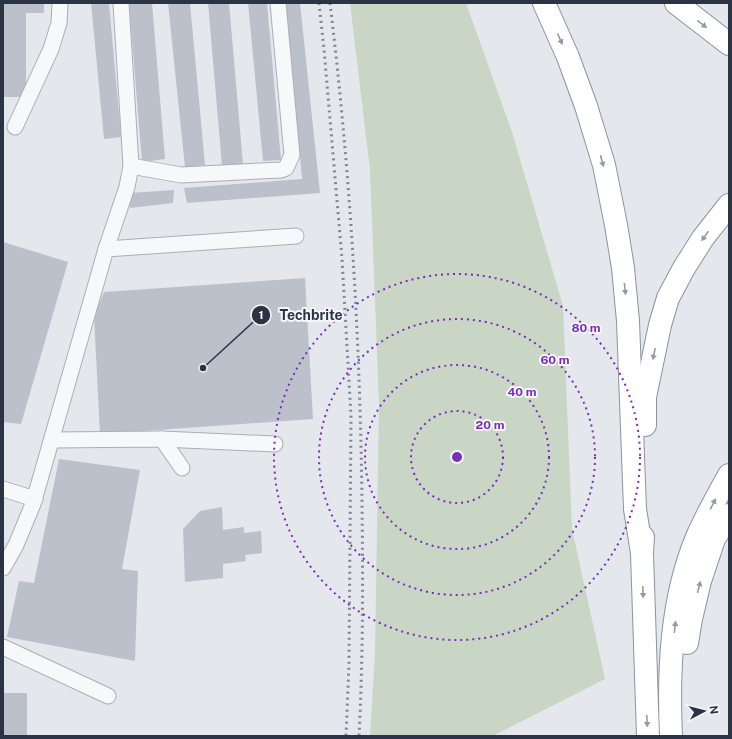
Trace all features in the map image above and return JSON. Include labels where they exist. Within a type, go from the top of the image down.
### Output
[{"type":"highway","points":[[544,3],[568,57],[586,106],[604,165],[616,225],[623,268],[628,321],[635,509],[642,552]]},
{"type":"highway","points":[[676,3],[729,44]]},
{"type":"highway","points":[[648,736],[642,552],[645,510],[645,397],[660,325],[668,298],[684,268],[703,238],[729,205]]},
{"type":"highway","points":[[671,736],[671,666],[678,604],[687,565],[697,537],[729,475]]},
{"type":"highway","points":[[681,736],[681,699],[685,657],[691,619],[700,581],[714,539],[729,515]]},
{"type":"street","points":[[15,127],[51,49],[60,23],[60,3]]},
{"type":"street","points":[[3,568],[16,545],[35,499],[106,249],[127,187],[131,166],[122,3]]},
{"type":"street","points":[[131,166],[181,175],[281,170],[286,168],[292,155],[278,3]]},
{"type":"street","points":[[106,249],[296,236]]},
{"type":"street","points":[[52,440],[162,439],[275,444]]},
{"type":"street","points":[[162,439],[182,468]]},
{"type":"street","points":[[3,489],[35,499]]},
{"type":"street","points":[[3,647],[108,696]]},
{"type":"green space","points":[[350,3],[466,3],[512,132],[563,306],[572,529],[605,679],[493,736],[370,736],[375,653],[379,404],[370,170]]},
{"type":"building","points":[[3,3],[44,3],[44,13],[26,13],[26,97],[3,97]]},
{"type":"building","points":[[91,3],[109,3],[121,137],[104,139]]},
{"type":"building","points":[[129,3],[152,3],[165,159],[142,162]]},
{"type":"building","points":[[168,3],[190,3],[205,165],[185,167]]},
{"type":"building","points":[[208,3],[229,3],[243,164],[222,166]]},
{"type":"building","points":[[248,3],[267,3],[281,160],[263,161]]},
{"type":"building","points":[[286,3],[300,3],[320,193],[187,203],[184,188],[302,179]]},
{"type":"building","points":[[174,190],[173,203],[130,208],[130,193]]},
{"type":"building","points":[[3,242],[68,262],[21,424],[3,422]]},
{"type":"building","points":[[305,278],[313,419],[100,434],[94,316],[104,292]]},
{"type":"building","points":[[59,459],[140,470],[122,569],[138,571],[135,661],[7,637],[19,581],[34,583]]},
{"type":"building","points":[[222,507],[223,530],[244,527],[244,533],[261,531],[262,553],[245,555],[246,561],[223,564],[223,578],[185,582],[183,529],[200,511]]},
{"type":"building","points":[[3,693],[27,693],[27,736],[3,736]]},
{"type":"railway","points":[[319,3],[342,259],[351,416],[349,663],[346,736]]},
{"type":"railway","points":[[330,3],[343,128],[353,253],[359,378],[363,591],[359,736]]},
{"type":"place","name":"Techbrite","points":[[203,368]]}]
